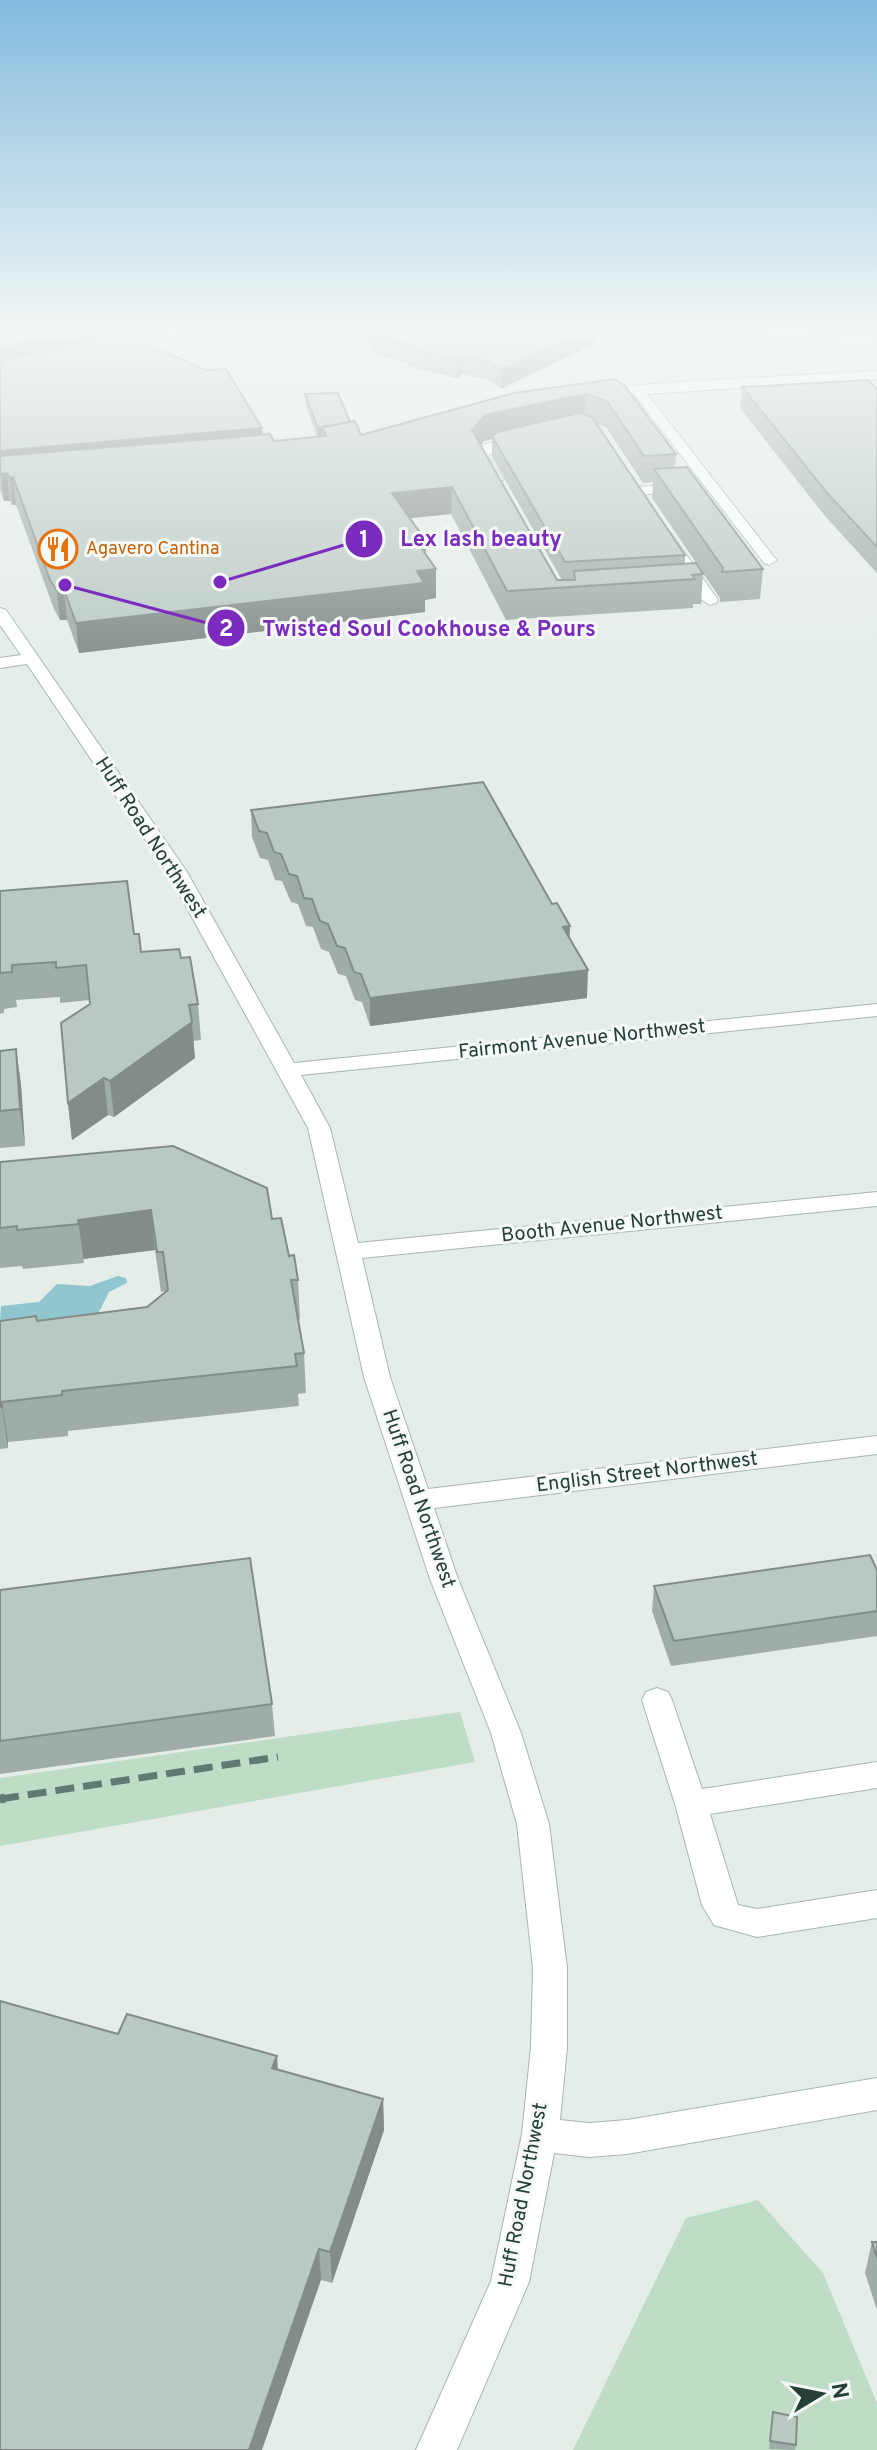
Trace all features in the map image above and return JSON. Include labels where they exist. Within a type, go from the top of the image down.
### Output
[{"type":"street","points":[[495,445],[481,455],[504,495]]},
{"type":"street","points":[[680,445],[769,560]]},
{"type":"street","points":[[710,600],[691,584],[633,487],[712,487]]},
{"type":"street","name":"Huff Road Northwest","points":[[0,613],[177,872],[319,1128],[377,1377],[444,1579],[506,1733],[533,1824],[550,1968],[549,2047],[540,2134],[510,2282],[436,2450]]},
{"type":"street","points":[[0,663],[33,658]]},
{"type":"street","name":"Fairmont Avenue Northwest","points":[[286,1070],[877,1010]]},
{"type":"street","name":"Booth Avenue Northwest","points":[[348,1252],[877,1199]]},
{"type":"street","name":"English Street Northwest","points":[[416,1500],[877,1445]]},
{"type":"street","points":[[657,1700],[691,1804],[719,1905],[726,1915],[757,1923],[877,1904]]},
{"type":"street","points":[[691,1804],[877,1775]]},
{"type":"street","points":[[540,2134],[589,2140],[627,2137],[877,2094]]},
{"type":"green space","points":[[460,1712],[475,1762],[0,1846],[0,1778]]},
{"type":"green space","points":[[758,2200],[823,2273],[877,2403],[877,2450],[573,2450],[686,2218]]},
{"type":"water","points":[[118,1276],[126,1278],[127,1283],[109,1292],[98,1314],[53,1328],[0,1320],[1,1306],[39,1302],[57,1284],[90,1286]]},
{"type":"building","points":[[0,445],[65,445],[0,451]]},
{"type":"building","points":[[131,445],[481,445],[557,580],[575,580],[574,571],[696,563],[703,574],[692,575],[695,579],[507,591],[452,487],[392,493],[426,541],[417,542],[436,569],[417,571],[424,583],[76,623],[64,590],[57,591],[50,580],[13,477],[0,472],[0,456]]},
{"type":"building","points":[[497,445],[611,445],[685,555],[565,562]]},
{"type":"building","points":[[637,445],[669,445],[676,454],[644,456]]},
{"type":"building","points":[[789,445],[877,445],[877,547]]},
{"type":"building","points":[[687,467],[763,569],[722,572],[723,568],[654,469]]},
{"type":"building","points":[[483,782],[552,904],[557,903],[570,926],[563,927],[588,970],[370,998],[361,974],[354,972],[345,948],[337,946],[328,924],[320,921],[312,899],[304,898],[297,876],[289,874],[281,854],[274,852],[267,833],[259,831],[251,810]]},
{"type":"building","points":[[127,881],[134,934],[139,934],[141,952],[179,949],[181,958],[190,957],[198,1004],[189,1005],[192,1022],[110,1081],[104,1078],[68,1103],[61,1023],[90,1004],[86,965],[56,968],[56,962],[12,965],[12,972],[0,973],[0,891]]},
{"type":"building","points":[[16,1049],[20,1109],[0,1111],[0,1051]]},
{"type":"building","points":[[173,1146],[267,1188],[272,1219],[281,1218],[289,1256],[294,1255],[298,1280],[291,1280],[304,1353],[295,1354],[297,1366],[62,1391],[62,1395],[2,1402],[0,1407],[0,1321],[36,1316],[37,1321],[147,1307],[168,1290],[163,1252],[157,1252],[151,1210],[78,1220],[79,1224],[17,1230],[17,1226],[0,1228],[0,1162]]},
{"type":"building","points":[[870,1555],[877,1570],[877,1611],[674,1641],[654,1586]]},
{"type":"building","points":[[250,1558],[272,1704],[0,1741],[0,1590]]},
{"type":"building","points":[[0,2001],[118,2034],[127,2014],[277,2056],[272,2068],[383,2099],[330,2252],[319,2249],[249,2450],[0,2450]]},
{"type":"building","points":[[773,2412],[797,2417],[796,2445],[770,2441]]},
{"type":"railway","points":[[5,1798],[0,1799],[278,1757]]},
{"type":"place","name":"Agavero Cantina","points":[[58,549]]},
{"type":"place","name":"Lex lash beauty","points":[[220,582]]},
{"type":"place","name":"Twisted Soul Cookhouse & Pours","points":[[65,585]]}]
